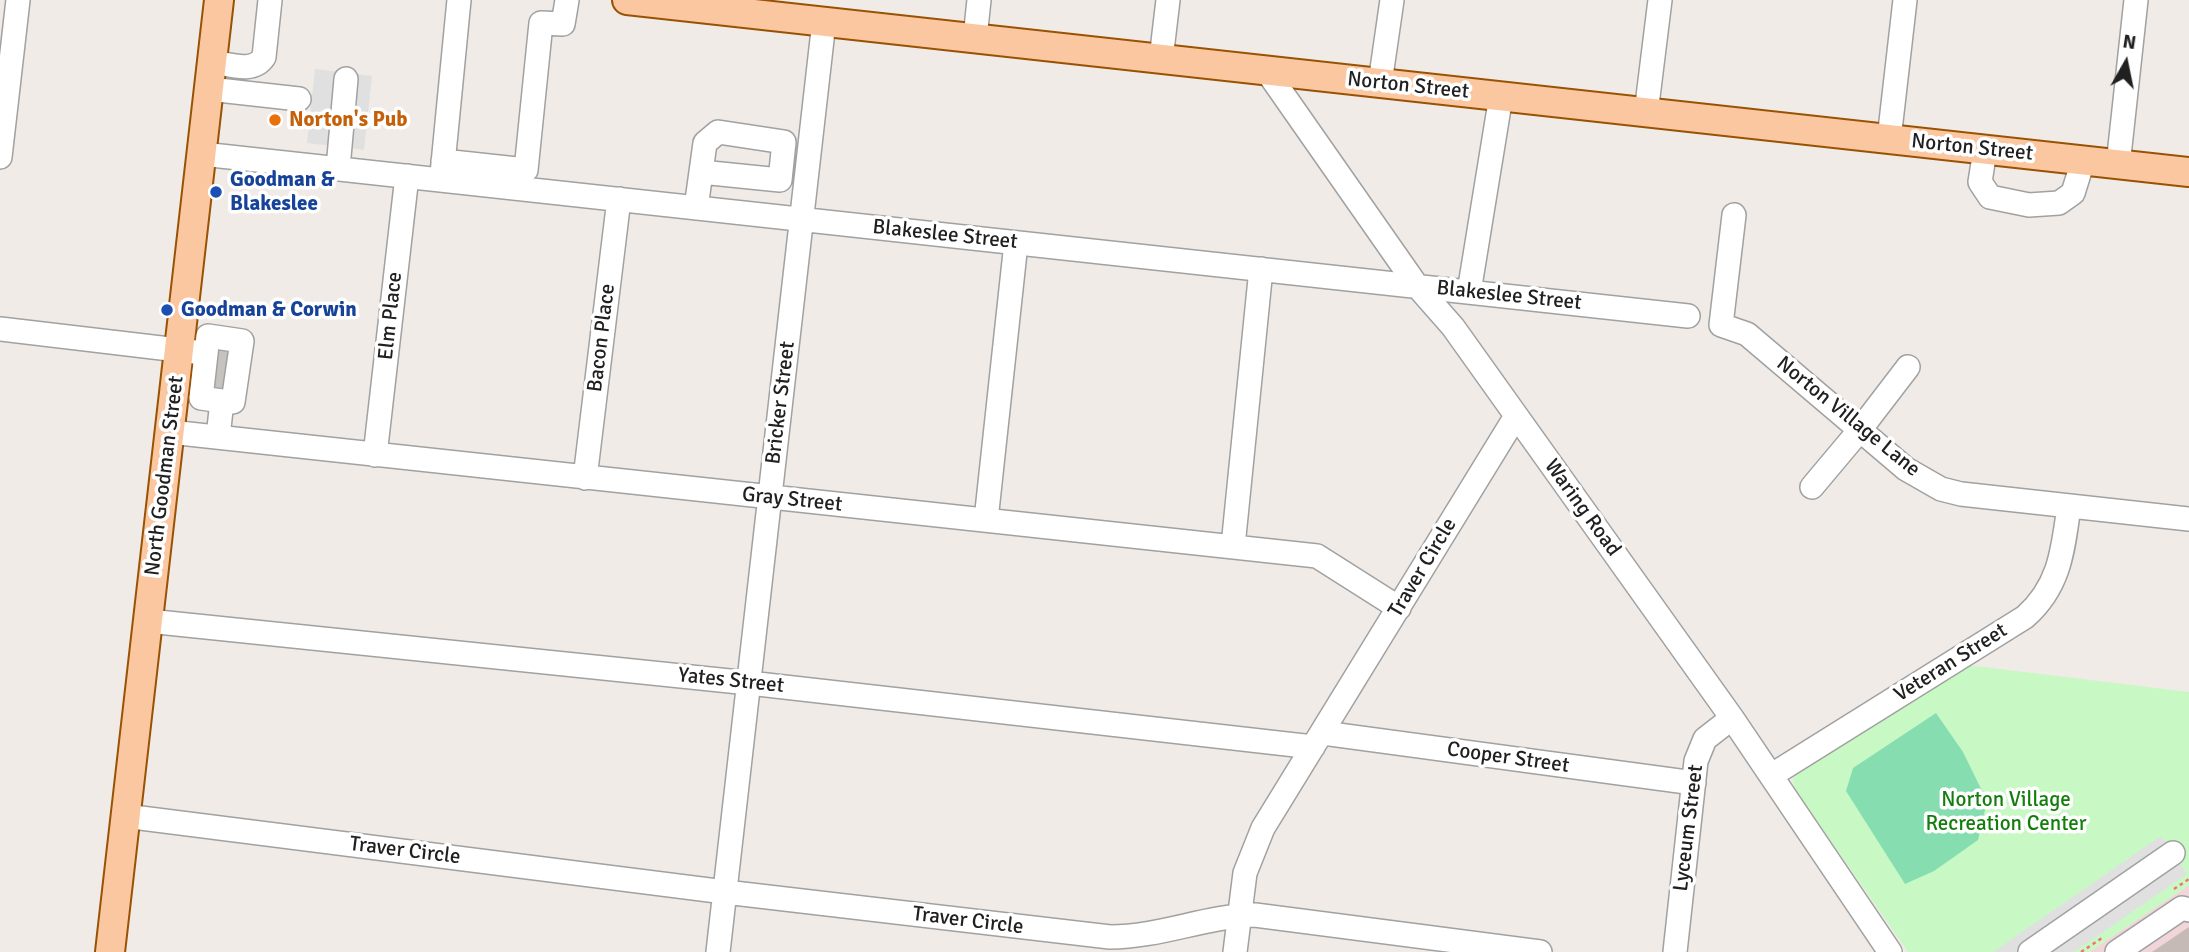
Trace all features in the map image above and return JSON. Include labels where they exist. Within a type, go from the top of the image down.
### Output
[{"type":"main road","name":"North Goodman Street","points":[[110,952],[170,432],[211,368],[202,154],[219,0]]},
{"type":"main road","name":"Norton Street","points":[[627,0],[786,9],[824,22],[2189,172]]},
{"type":"street","points":[[0,157],[18,0]]},
{"type":"street","points":[[210,75],[259,64],[264,57],[270,0]]},
{"type":"street","points":[[459,0],[442,171],[526,170],[541,23],[563,24],[567,0]]},
{"type":"street","points":[[975,38],[979,0]]},
{"type":"street","points":[[1161,59],[1168,0]]},
{"type":"street","points":[[1381,83],[1392,0]]},
{"type":"street","points":[[1646,113],[1660,0]]},
{"type":"street","points":[[1889,139],[1905,0]]},
{"type":"street","points":[[2118,165],[2136,0]]},
{"type":"street","name":"Bricker Street","points":[[718,952],[824,22]]},
{"type":"street","name":"Waring Road","points":[[1266,71],[1417,286],[1453,327],[1732,718],[1890,952]]},
{"type":"street","points":[[210,75],[299,99]]},
{"type":"street","points":[[338,169],[346,79]]},
{"type":"street","points":[[1469,292],[1501,96]]},
{"type":"street","points":[[1985,150],[1980,182],[1990,197],[2029,205],[2059,203],[2073,193],[2083,161]]},
{"type":"street","name":"Blakeslee Street","points":[[202,154],[407,176],[442,171],[619,199],[696,208],[1688,316]]},
{"type":"street","points":[[696,208],[701,172]]},
{"type":"street","name":"Elm Place","points":[[375,455],[407,176]]},
{"type":"street","name":"Bacon Place","points":[[585,478],[619,199]]},
{"type":"street","name":"Norton Village Lane","points":[[1734,215],[1721,325],[1747,334],[1906,469],[1941,489],[1961,494],[2189,519]]},
{"type":"street","points":[[986,520],[1016,243]]},
{"type":"street","points":[[1233,546],[1261,269]]},
{"type":"street","points":[[0,329],[211,368],[233,402],[222,401],[218,438]]},
{"type":"street","points":[[1812,487],[1908,367]]},
{"type":"street","name":"Traver Circle","points":[[125,816],[725,892],[1111,937],[1161,933],[1239,915],[1245,873],[1264,828],[1516,416]]},
{"type":"street","name":"Gray Street","points":[[170,432],[1317,556],[1399,608]]},
{"type":"street","name":"Veteran Street","points":[[1772,775],[2025,617],[2050,589],[2057,572],[2069,506]]},
{"type":"street","name":"Yates Street","points":[[148,621],[1318,740]]},
{"type":"street","name":"Lyceum Street","points":[[1675,952],[1696,761],[1705,739],[1732,718]]},
{"type":"street","name":"Cooper Street","points":[[1318,740],[1694,783]]},
{"type":"street","points":[[2030,952],[2173,853]]},
{"type":"street","points":[[2118,952],[2182,908],[2189,910]]},
{"type":"street","points":[[1236,952],[1239,915],[1270,916],[1540,952]]},
{"type":"shaded area","points":[[315,69],[372,76],[364,150],[307,143]]},
{"type":"shaded area","points":[[2161,836],[2187,874],[2074,952],[1993,952]]},
{"type":"shaded area","points":[[2189,885],[2189,952],[2089,952]]},
{"type":"green space","name":"Norton Village Recreation Center","points":[[1967,665],[2189,692],[2189,885],[2089,952],[1908,952],[1794,788],[1793,779],[1795,773]]},
{"type":"green space","points":[[1936,713],[1963,752],[1987,801],[1978,840],[1934,871],[1905,884],[1846,791],[1853,768]]},
{"type":"building","points":[[2189,927],[2189,952],[2152,952]]},
{"type":"tunnel","points":[[213,358],[230,360]]},
{"type":"tunnel","points":[[211,376],[229,378]]},
{"type":"place","name":"Norton's Pub","points":[[275,120]]},
{"type":"place","name":"Goodman & Blakeslee","points":[[216,192]]},
{"type":"place","name":"Goodman & Corwin","points":[[167,310]]}]
